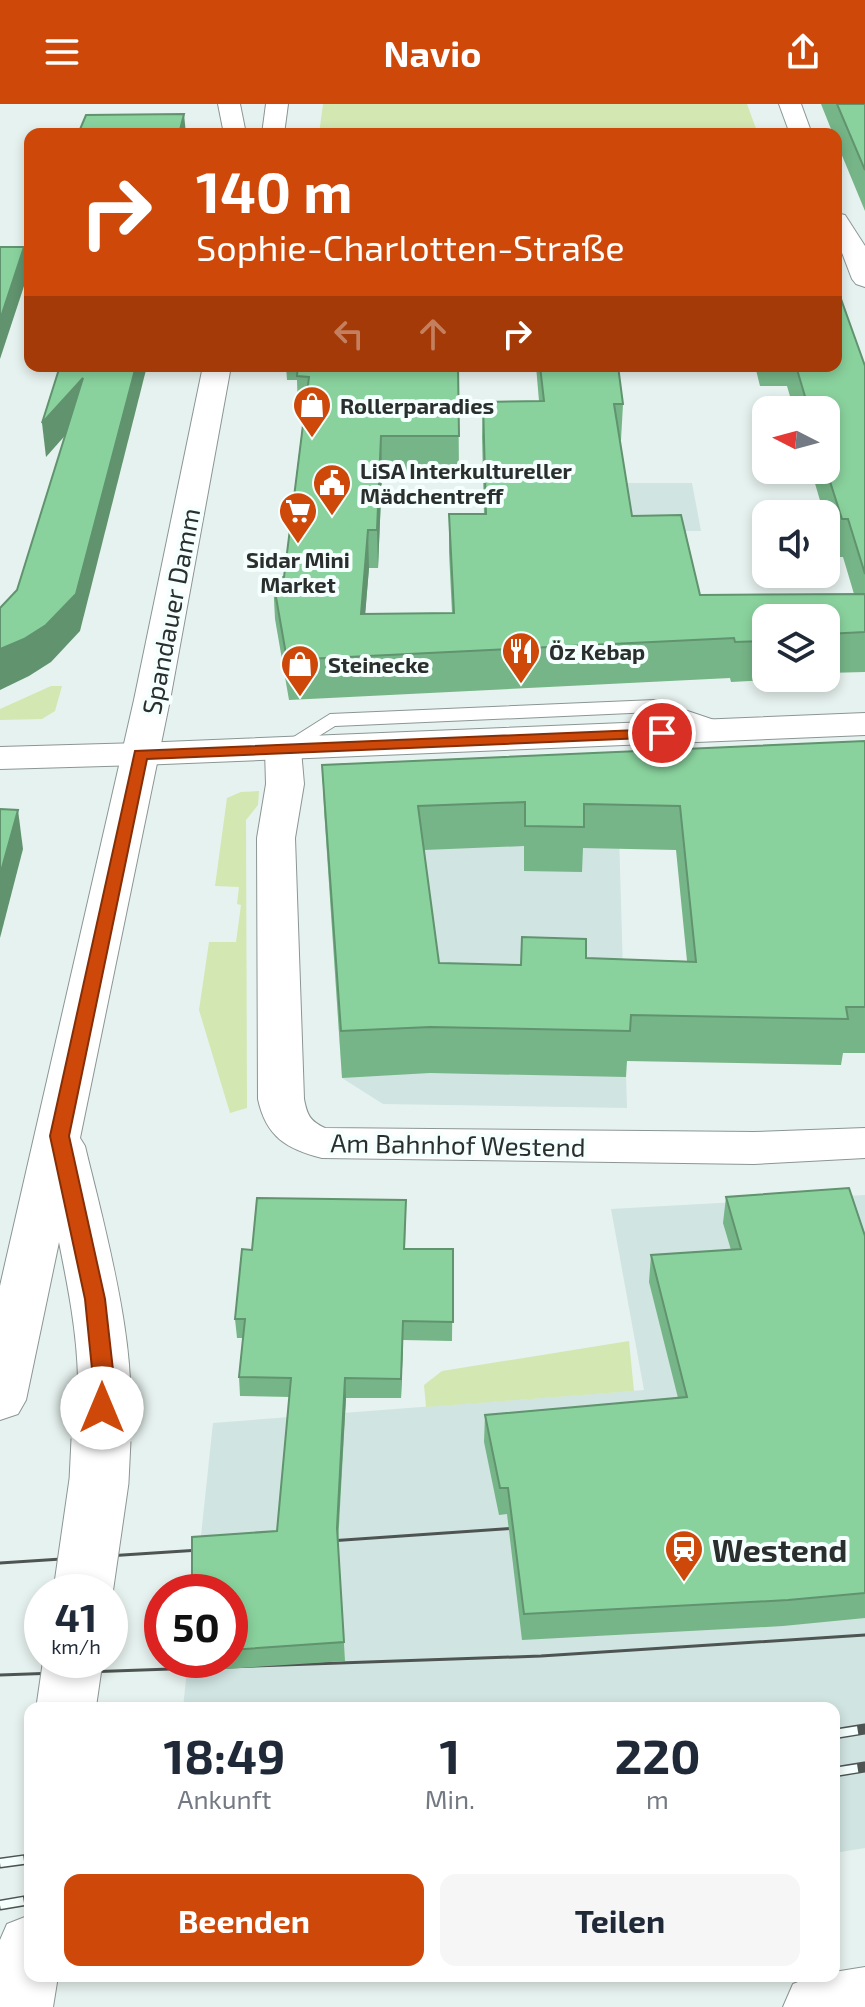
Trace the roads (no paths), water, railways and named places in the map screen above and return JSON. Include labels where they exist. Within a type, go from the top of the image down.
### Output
[{"type":"main road","points":[[229,104],[234,128]]},
{"type":"main road","points":[[274,128],[277,104]]},
{"type":"main road","points":[[790,104],[799,128]]},
{"type":"main road","points":[[844,225],[865,279]]},
{"type":"main road","name":"Spandauer Damm","points":[[0,1400],[140,754],[216,372]]},
{"type":"main road","points":[[0,758],[283,750],[865,724]]},
{"type":"main road","name":"Am Bahnhof Westend","points":[[283,750],[285,784],[276,838],[281,1099],[285,1119],[298,1135],[322,1143],[754,1148],[865,1143]]},
{"type":"main road","name":"Spandauer Damm","points":[[59,1136],[95,1299],[104,1379],[99,1481],[86,1574]]},
{"type":"main road","points":[[67,1702],[70,1678]]},
{"type":"main road","points":[[20,2007],[24,1982]]},
{"type":"main road","points":[[816,2007],[865,1999]]},
{"type":"tram line","points":[[315,1542],[530,1527]]},
{"type":"tram line","points":[[0,1563],[215,1549]]},
{"type":"tram line","points":[[0,1675],[541,1656],[865,1635]]},
{"type":"railway","points":[[840,1733],[865,1729]]},
{"type":"railway","points":[[840,1771],[865,1767]]},
{"type":"railway","points":[[0,1863],[24,1860]]},
{"type":"railway","points":[[0,1905],[24,1901]]},
{"type":"place","name":"Rollerparadies","points":[[312,439]]},
{"type":"place","name":"LiSA Interkultureller Mädchentreff","points":[[332,517]]},
{"type":"place","name":"Sidar Mini Market","points":[[298,545]]},
{"type":"place","name":"Öz Kebap","points":[[521,685]]},
{"type":"place","name":"Steinecke","points":[[300,698]]},
{"type":"place","name":"Westend","points":[[684,1583]]}]
